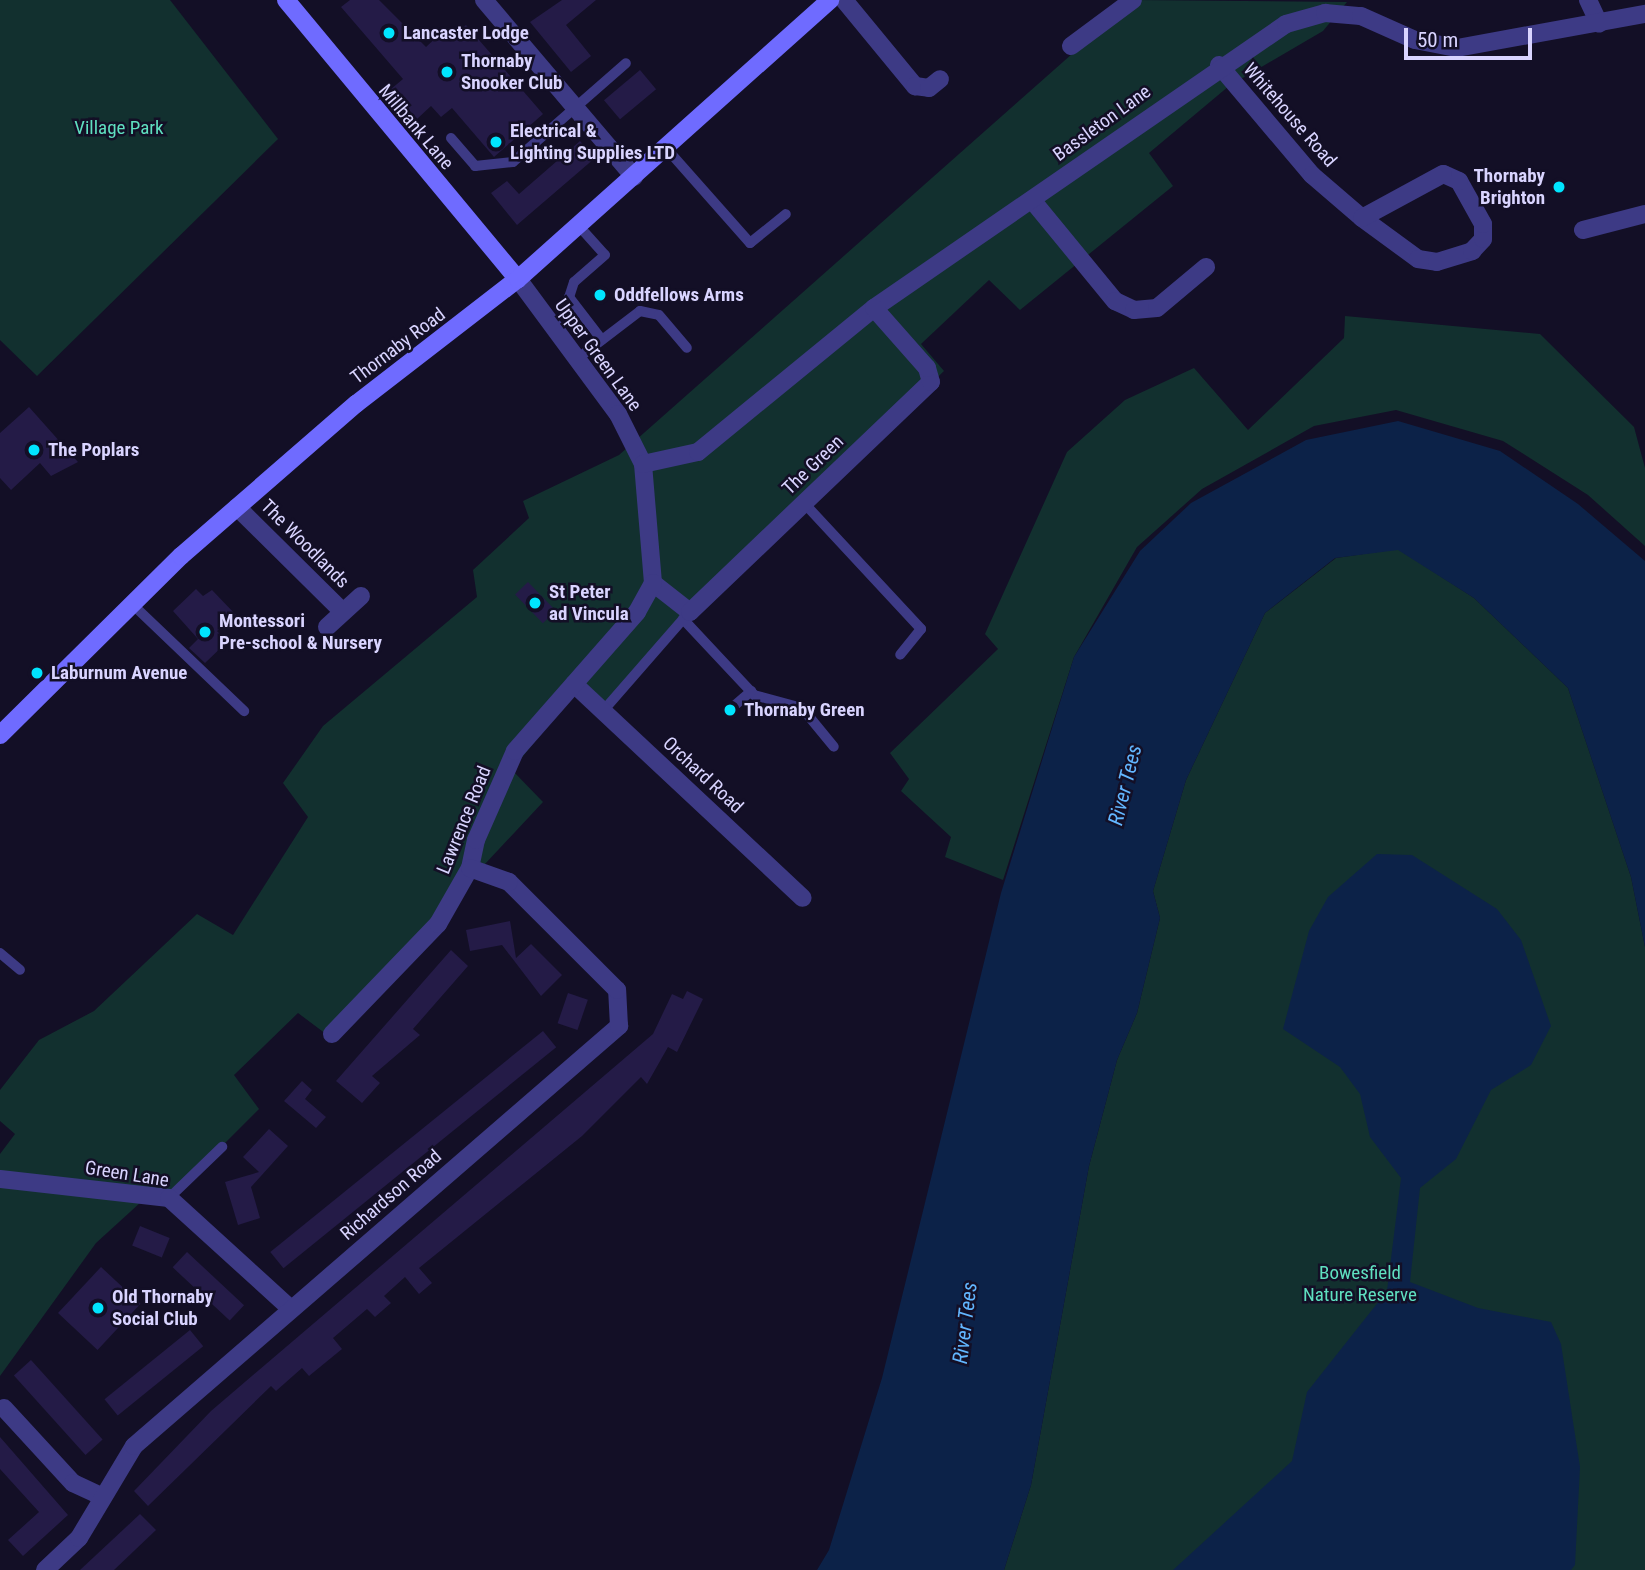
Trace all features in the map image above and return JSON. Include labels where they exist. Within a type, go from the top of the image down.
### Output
[{"type":"street","name":"Millbank Lane","points":[[286,0],[518,279]]},
{"type":"street","name":"Thornaby Road","points":[[0,735],[130,602],[237,507],[518,279],[830,0]]},
{"type":"street","points":[[844,0],[915,86],[929,88],[940,79]]},
{"type":"street","points":[[1071,46],[1133,0]]},
{"type":"street","points":[[1588,0],[1599,24]]},
{"type":"street","points":[[493,3],[634,177]]},
{"type":"street","name":"Bassleton Lane","points":[[643,464],[698,452],[874,308],[1032,200],[1219,65],[1286,24],[1325,13],[1361,16],[1415,40],[1457,48],[1645,14]]},
{"type":"street","name":"Whitehouse Road","points":[[1219,65],[1312,175],[1362,219],[1418,259],[1437,262],[1472,251],[1483,239],[1483,225],[1459,181],[1443,174],[1362,219]]},
{"type":"street","points":[[1032,200],[1115,301],[1134,310],[1157,308],[1206,267]]},
{"type":"street","points":[[1583,230],[1645,214]]},
{"type":"street","name":"Upper Green Lane","points":[[518,279],[618,414],[643,464],[653,583]]},
{"type":"street","name":"The Green","points":[[687,615],[931,382],[927,368],[874,308]]},
{"type":"street","name":"The Woodlands","points":[[237,507],[343,612]]},
{"type":"street","points":[[653,583],[687,615]]},
{"type":"street","name":"Lawrence Road","points":[[332,1034],[438,923],[470,868],[475,840],[515,751],[636,612],[653,583]]},
{"type":"street","name":"The Woodlands","points":[[327,627],[361,596]]},
{"type":"street","name":"Orchard Road","points":[[573,684],[803,898]]},
{"type":"street","name":"Richardson Road","points":[[45,1570],[79,1538],[134,1446],[619,1026],[617,990],[509,882],[470,868]]},
{"type":"street","name":"Green Lane","points":[[0,1179],[169,1198],[291,1309]]},
{"type":"street","points":[[4,1408],[73,1483],[103,1497]]},
{"type":"lane","points":[[452,138],[475,166],[513,162],[626,63]]},
{"type":"lane","points":[[666,148],[750,243],[786,214]]},
{"type":"lane","points":[[578,225],[605,255],[574,282],[569,297],[602,340]]},
{"type":"lane","points":[[577,359],[640,311],[659,315],[687,348]]},
{"type":"lane","points":[[804,503],[921,629],[900,655]]},
{"type":"lane","points":[[130,602],[244,711]]},
{"type":"lane","points":[[603,711],[687,615],[751,691],[802,708],[834,747]]},
{"type":"lane","points":[[734,706],[751,691]]},
{"type":"lane","points":[[0,953],[20,970]]},
{"type":"lane","points":[[169,1198],[222,1147]]},
{"type":"green space","name":"Village Park","points":[[0,0],[170,0],[278,139],[37,376],[0,340]]},
{"type":"green space","points":[[1133,0],[1347,2],[1323,31],[1229,86],[1149,153],[1173,186],[1020,310],[989,280],[921,344],[944,371],[693,614],[604,715],[576,690],[512,770],[543,802],[326,1034],[298,1013],[234,1075],[259,1109],[165,1203],[141,1202],[96,1243],[0,1376],[0,1154],[15,1134],[0,1121],[0,1090],[39,1040],[94,1011],[197,914],[233,935],[308,817],[283,783],[323,726],[477,597],[473,570],[529,518],[523,501],[619,455]]},
{"type":"green space","points":[[1345,316],[1540,334],[1634,427],[1645,468],[1645,546],[1588,495],[1503,441],[1396,410],[1314,426],[1202,489],[1137,547],[1074,657],[1003,880],[945,857],[951,837],[901,791],[909,779],[890,753],[998,649],[985,634],[1067,452],[1125,400],[1194,368],[1248,430],[1344,338]]},
{"type":"green space","name":"Bowesfield Nature Reserve","points":[[1398,549],[1474,598],[1568,688],[1631,877],[1645,947],[1645,1570],[1004,1570],[1031,1485],[1089,1166],[1117,1060],[1137,1013],[1160,918],[1153,891],[1186,780],[1265,613],[1336,558]]},
{"type":"water","name":"River Tees","points":[[1398,421],[1500,451],[1578,504],[1645,561],[1645,947],[1631,877],[1568,688],[1474,598],[1398,550],[1335,558],[1265,613],[1186,780],[1153,891],[1160,918],[1137,1013],[1117,1060],[1089,1166],[1031,1485],[1004,1570],[817,1570],[829,1550],[882,1378],[1001,893],[1074,657],[1140,551],[1191,503],[1306,440]]},
{"type":"water","points":[[1377,854],[1412,855],[1497,909],[1521,940],[1551,1026],[1531,1065],[1491,1090],[1456,1159],[1420,1188],[1410,1282],[1478,1308],[1551,1322],[1561,1344],[1580,1467],[1575,1565],[1571,1570],[1173,1570],[1292,1461],[1307,1392],[1387,1291],[1401,1178],[1370,1137],[1360,1094],[1340,1067],[1283,1029],[1309,931],[1328,897]]},
{"type":"building","points":[[350,0],[379,0],[426,47],[442,32],[448,40],[466,25],[543,114],[494,157],[452,108],[441,117],[431,106],[417,119],[391,89],[403,79],[341,7]]},
{"type":"building","points":[[562,0],[596,0],[566,25],[591,56],[571,72],[530,22]]},
{"type":"building","points":[[640,70],[656,89],[620,119],[604,100]]},
{"type":"building","points":[[580,141],[595,158],[517,225],[491,193],[507,181],[519,194]]},
{"type":"building","name":"The Poplars","points":[[29,407],[78,462],[51,476],[40,463],[11,490],[0,478],[0,433]]},
{"type":"building","name":"St Peter ad Vincula","points":[[528,582],[556,611],[543,623],[515,595]]},
{"type":"building","name":"Montessori Pre-school & Nursery","points":[[196,589],[203,596],[212,590],[236,615],[217,631],[227,642],[205,663],[189,648],[198,639],[173,611]]},
{"type":"building","points":[[510,921],[516,958],[531,944],[562,975],[541,996],[502,945],[470,951],[466,930]]},
{"type":"building","points":[[451,950],[468,966],[413,1029],[420,1035],[372,1076],[380,1083],[362,1103],[336,1081]]},
{"type":"building","points":[[687,991],[703,999],[677,1052],[668,1047],[647,1084],[641,1077],[582,1136],[419,1268],[432,1283],[419,1294],[405,1277],[384,1296],[391,1303],[375,1317],[367,1309],[333,1338],[342,1349],[309,1376],[302,1368],[276,1391],[271,1386],[148,1506],[134,1491],[211,1411],[653,1034],[672,994],[683,999]]},
{"type":"building","points":[[568,993],[588,1000],[577,1030],[558,1023]]},
{"type":"building","points":[[543,1031],[556,1047],[283,1268],[270,1252]]},
{"type":"building","points":[[302,1081],[312,1090],[305,1099],[326,1117],[316,1128],[284,1101]]},
{"type":"building","points":[[269,1129],[288,1146],[251,1187],[260,1218],[238,1225],[225,1182],[259,1172],[243,1157]]},
{"type":"building","points":[[140,1226],[170,1238],[162,1257],[132,1245]]},
{"type":"building","points":[[187,1252],[244,1305],[230,1321],[173,1267]]},
{"type":"building","name":"Old Thornaby Social Club","points":[[101,1267],[140,1304],[98,1350],[58,1313]]},
{"type":"building","points":[[190,1330],[203,1346],[118,1416],[105,1399]]},
{"type":"building","points":[[31,1360],[103,1440],[86,1455],[14,1375]]},
{"type":"building","points":[[0,1437],[68,1515],[23,1556],[8,1540],[39,1512],[0,1469]]},
{"type":"building","points":[[140,1514],[156,1530],[114,1570],[80,1570]]},
{"type":"place","name":"Lancaster Lodge","points":[[389,33]]},
{"type":"place","name":"Thornaby Snooker Club","points":[[447,72]]},
{"type":"place","name":"Electrical & Lighting Supplies LTD","points":[[496,142]]},
{"type":"place","name":"Thornaby Brighton","points":[[1559,187]]},
{"type":"place","name":"Oddfellows Arms","points":[[600,295]]},
{"type":"place","name":"The Poplars","points":[[34,450]]},
{"type":"place","name":"St Peter ad Vincula","points":[[535,603]]},
{"type":"place","name":"Montessori Pre-school & Nursery","points":[[205,632]]},
{"type":"place","name":"Laburnum Avenue","points":[[37,673]]},
{"type":"place","name":"Thornaby Green","points":[[730,710]]},
{"type":"place","name":"Old Thornaby Social Club","points":[[98,1308]]}]
